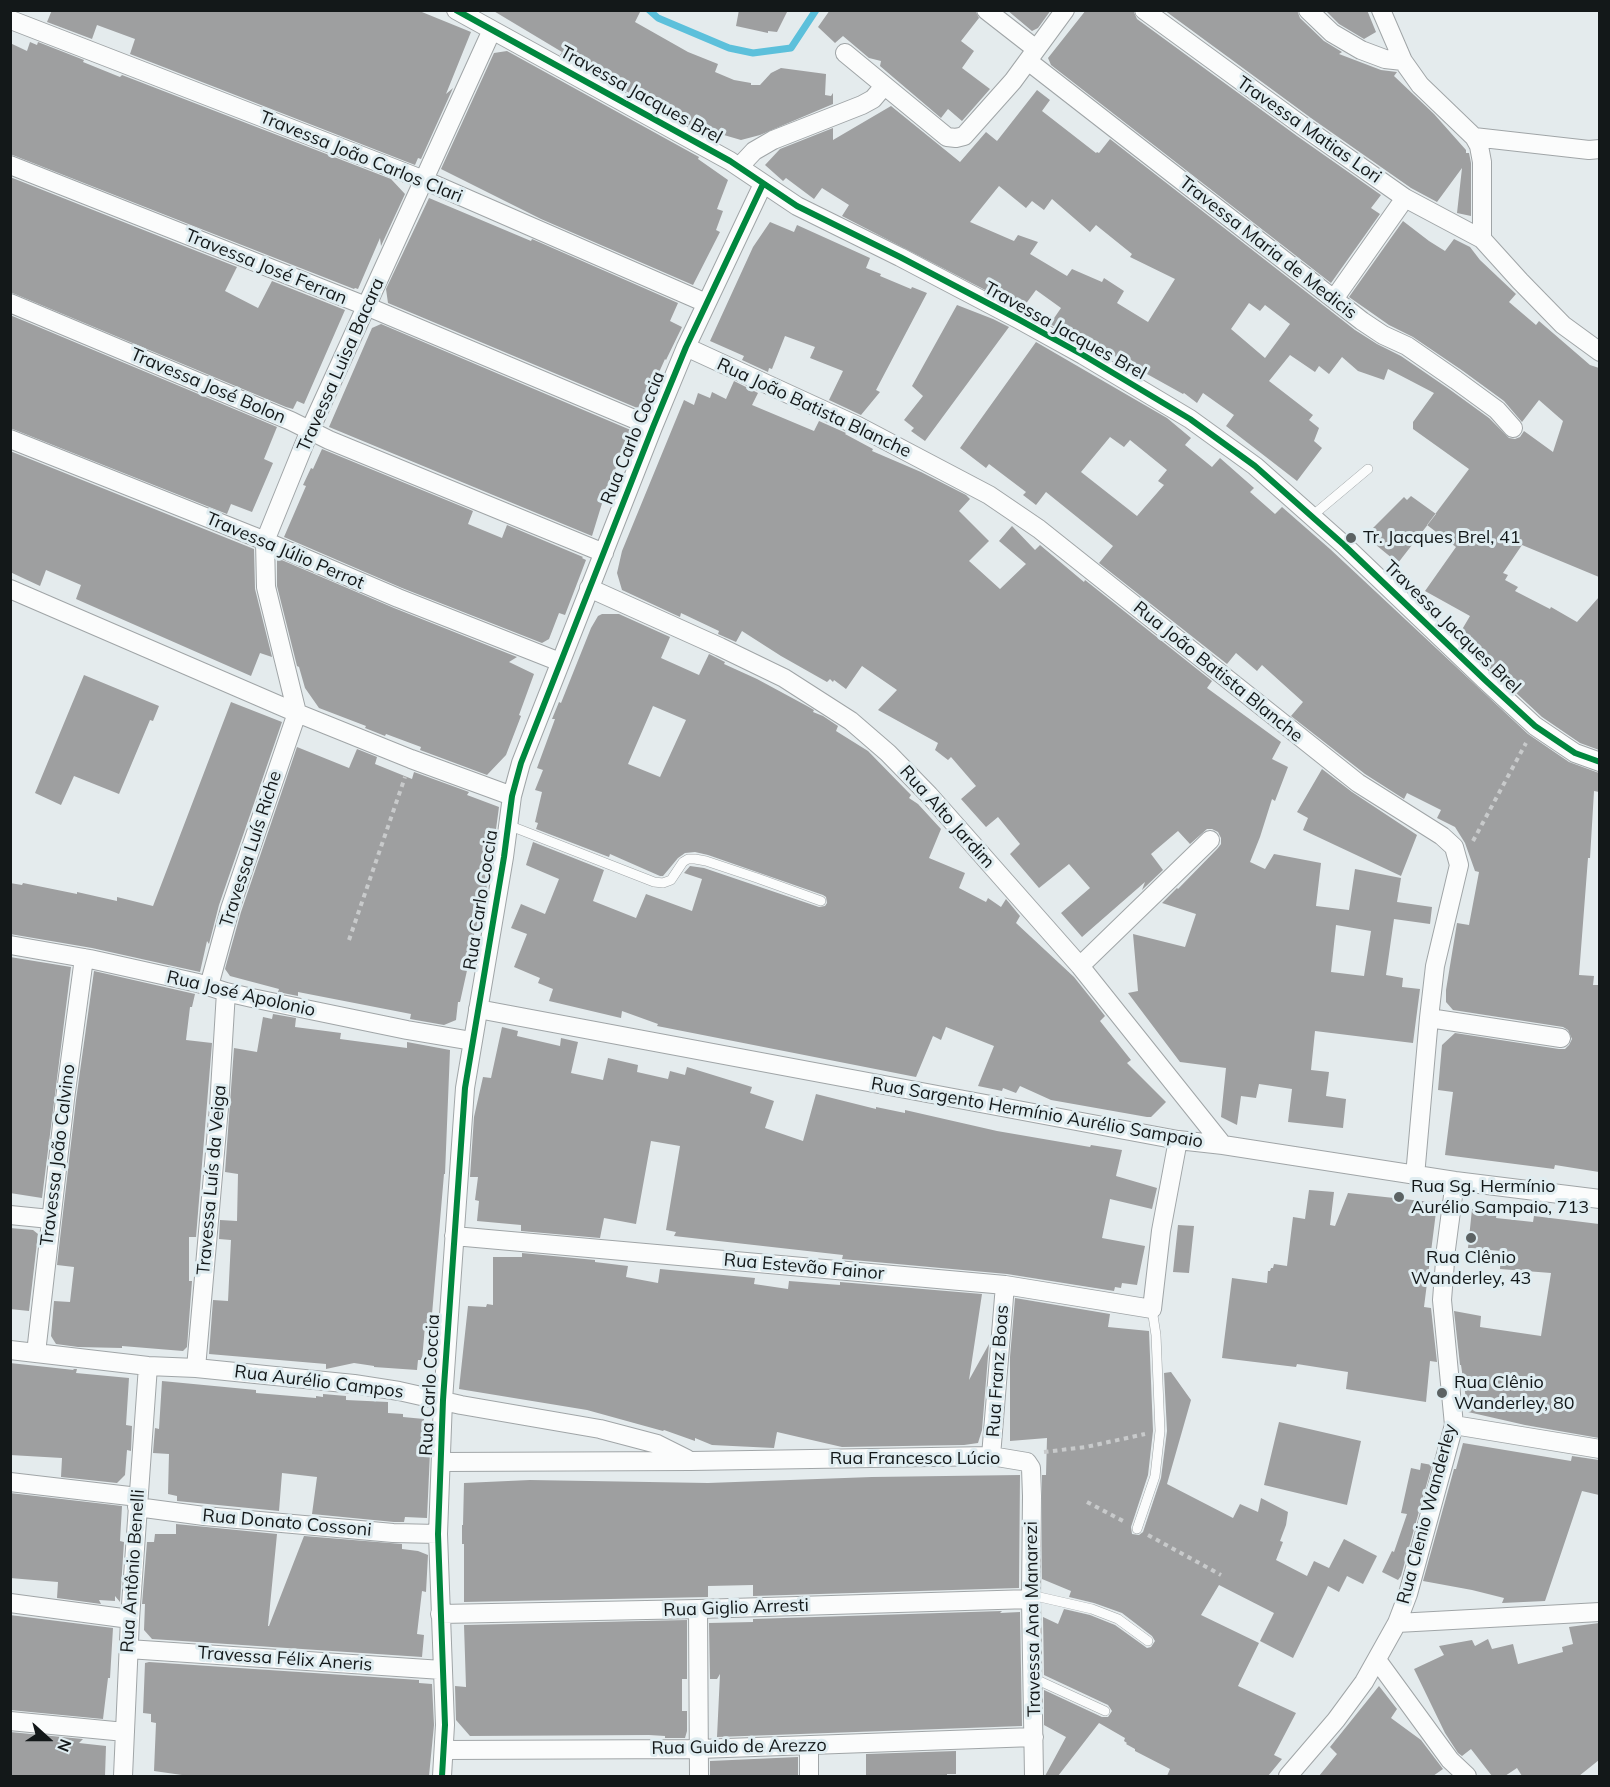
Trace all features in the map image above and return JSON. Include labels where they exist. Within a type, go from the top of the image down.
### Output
[{"type":"street","name":"Travessa Jacques Brel","points":[[456,10],[739,167],[797,206],[1018,319],[1190,419],[1254,466],[1312,516],[1535,726],[1575,753],[1599,762]]},
{"type":"street","name":"Travessa Maria de Medicis","points":[[986,10],[1032,55],[1334,299],[1383,335],[1407,346],[1456,380],[1497,410],[1513,428]]},
{"type":"street","points":[[845,53],[947,136],[956,138],[964,136],[1013,81],[1065,10]]},
{"type":"street","name":"Travessa Matias Lori","points":[[1144,10],[1295,121],[1405,198],[1482,239],[1563,325],[1599,352]]},
{"type":"street","points":[[1308,10],[1332,33],[1361,50],[1385,59],[1403,61]]},
{"type":"street","points":[[1381,10],[1403,61],[1420,85],[1474,137],[1482,162],[1482,239]]},
{"type":"street","name":"Travessa João Carlos Clari","points":[[11,20],[424,180],[706,303]]},
{"type":"street","name":"Travessa Luisa Bacara","points":[[297,712],[266,587],[265,541],[310,430],[492,30]]},
{"type":"street","points":[[739,167],[754,151],[773,140],[862,105],[873,99],[884,86]]},
{"type":"street","points":[[1474,137],[1589,150],[1599,149]]},
{"type":"street","name":"Travessa José Ferran","points":[[10,165],[366,306],[653,427]]},
{"type":"street","name":"Rua Carlo Coccia","points":[[442,1776],[445,1725],[438,1534],[443,1400],[454,1236],[465,1088],[512,796],[521,763],[653,427],[686,347],[763,184]]},
{"type":"street","points":[[1334,299],[1405,198]]},
{"type":"street","name":"Travessa José Bolon","points":[[10,303],[310,430],[328,440],[604,553]]},
{"type":"street","name":"Rua João Batista Blanche","points":[[686,347],[858,426],[998,501],[1039,529],[1358,783],[1442,836],[1454,847],[1460,866]]},
{"type":"street","name":"Travessa Júlio Perrot","points":[[10,439],[265,541],[398,598],[561,662]]},
{"type":"street","name":"Rua Alto Jardim","points":[[589,588],[784,678],[851,721],[888,753],[929,795],[1080,966],[1223,1145]]},
{"type":"street","points":[[10,589],[297,712],[411,759],[512,796]]},
{"type":"street","name":"Travessa Luís Riche","points":[[217,989],[230,909],[297,712]]},
{"type":"street","points":[[1080,966],[1210,840]]},
{"type":"street","points":[[1415,1176],[1435,966],[1460,866]]},
{"type":"street","name":"Rua José Apolonio","points":[[10,945],[84,958],[407,1030],[472,1041]]},
{"type":"street","name":"Travessa João Calvino","points":[[36,1353],[50,1219],[84,958]]},
{"type":"street","name":"Travessa Luís da Veiga","points":[[196,1368],[219,1107],[217,989]]},
{"type":"street","name":"Rua Sargento Hermínio Aurélio Sampaio","points":[[478,1009],[1178,1140],[1223,1145],[1415,1176],[1599,1199]]},
{"type":"street","points":[[1429,1018],[1561,1038]]},
{"type":"street","points":[[1152,1309],[1161,1231],[1178,1140]]},
{"type":"street","name":"Rua Clenio Wanderley","points":[[1288,1776],[1364,1682],[1397,1623],[1408,1594],[1454,1425],[1442,1300],[1455,1181]]},
{"type":"street","points":[[10,1215],[50,1219]]},
{"type":"street","name":"Rua Estevão Fainor","points":[[454,1236],[1005,1285],[1152,1309]]},
{"type":"street","name":"Rua Franz Boas","points":[[991,1456],[1005,1285]]},
{"type":"street","name":"Rua Aurélio Campos","points":[[10,1350],[148,1366],[196,1368],[354,1384],[611,1432],[657,1444],[691,1461]]},
{"type":"street","name":"Rua Antônio Benelli","points":[[123,1776],[129,1619],[148,1366]]},
{"type":"street","points":[[1454,1425],[1599,1449]]},
{"type":"street","name":"Rua Francesco Lúcio","points":[[441,1462],[991,1456],[1027,1462]]},
{"type":"street","name":"Travessa Ana Manarezi","points":[[1027,1462],[1031,1468],[1035,1776]]},
{"type":"street","points":[[10,1482],[137,1502]]},
{"type":"street","name":"Rua Donato Cossoni","points":[[137,1502],[204,1516],[393,1533],[438,1534]]},
{"type":"street","name":"Rua Giglio Arresti","points":[[440,1614],[698,1609],[1031,1597]]},
{"type":"street","points":[[10,1603],[129,1619]]},
{"type":"street","points":[[698,1609],[699,1776]]},
{"type":"street","points":[[1397,1623],[1599,1612]]},
{"type":"street","name":"Travessa Félix Aneris","points":[[128,1649],[442,1670]]},
{"type":"street","points":[[1377,1660],[1450,1760],[1467,1776]]},
{"type":"street","points":[[10,1721],[125,1732]]},
{"type":"street","name":"Rua Guido de Arezzo","points":[[444,1750],[699,1749],[1035,1737]]},
{"type":"street","points":[[809,1745],[809,1776]]},
{"type":"lane","points":[[1312,516],[1368,469]]},
{"type":"lane","points":[[508,825],[654,882],[671,880],[683,862],[695,859],[716,864],[821,901]]},
{"type":"lane","points":[[1137,1529],[1155,1476],[1160,1431],[1152,1309]]},
{"type":"lane","points":[[1031,1597],[1052,1598],[1101,1612],[1118,1619],[1148,1641]]},
{"type":"lane","points":[[1033,1678],[1105,1711]]},
{"type":"path","points":[[1460,866],[1535,726]]},
{"type":"path","points":[[349,940],[411,759]]},
{"type":"path","points":[[1087,1502],[1221,1575]]},
{"type":"building","points":[[52,10],[417,10],[471,32],[446,94],[453,88],[421,159],[418,158],[415,165],[130,54],[135,39],[97,25],[92,39],[47,22]]},
{"type":"building","points":[[492,10],[641,10],[635,22],[688,52],[718,64],[715,72],[734,80],[760,85],[771,73],[781,68],[826,74],[825,95],[831,96],[833,93],[833,104],[760,135],[741,140],[710,131],[708,136],[560,55],[562,52]]},
{"type":"building","points":[[739,10],[788,10],[777,32],[768,31],[768,33],[736,26]]},
{"type":"building","points":[[830,10],[975,10],[979,18],[961,41],[974,51],[962,68],[990,89],[962,121],[948,109],[941,118],[880,66],[881,61],[869,58],[843,36],[835,43],[818,27]]},
{"type":"building","points":[[1007,10],[1051,10],[1038,28],[1032,31]]},
{"type":"building","points":[[1086,10],[1133,10],[1137,19],[1381,195],[1371,208],[1380,214],[1331,283],[1051,65],[1048,58]]},
{"type":"building","points":[[1164,10],[1297,10],[1300,18],[1324,41],[1342,52],[1339,54],[1381,70],[1397,72],[1394,76],[1434,114],[1466,150],[1466,153],[1469,153],[1471,216],[1457,213],[1462,168],[1437,202],[1411,188],[1311,118]]},
{"type":"building","points":[[1325,10],[1367,10],[1376,32],[1364,39],[1339,24]]},
{"type":"building","points":[[30,42],[37,45],[38,42],[120,77],[122,75],[391,179],[405,194],[381,246],[380,238],[358,289],[10,154],[10,43],[27,51]]},
{"type":"building","points":[[507,51],[699,157],[698,159],[728,180],[717,209],[723,211],[716,230],[720,232],[693,285],[541,219],[441,169],[494,53]]},
{"type":"building","points":[[1037,90],[1050,100],[1042,111],[1096,153],[1099,153],[1110,139],[1355,330],[1401,356],[1449,389],[1489,418],[1509,438],[1520,437],[1524,431],[1553,452],[1563,421],[1539,400],[1522,422],[1504,401],[1463,371],[1349,297],[1403,221],[1445,251],[1454,239],[1470,247],[1480,260],[1516,294],[1509,302],[1536,325],[1539,321],[1590,365],[1599,368],[1599,577],[1522,545],[1503,573],[1508,575],[1505,580],[1518,587],[1515,591],[1577,622],[1599,597],[1599,750],[1580,743],[1542,717],[1457,638],[1470,616],[1425,591],[1456,547],[1427,525],[1469,469],[1413,429],[1413,422],[1434,393],[1388,369],[1384,380],[1358,371],[1342,357],[1329,374],[1319,366],[1315,372],[1290,355],[1269,381],[1313,415],[1309,420],[1319,428],[1314,441],[1322,448],[1297,481],[1226,426],[1234,415],[1203,393],[1197,403],[1184,393],[1102,349],[1100,352],[1050,324],[1061,308],[1036,290],[1022,309],[842,216],[849,205],[822,188],[814,199],[786,178],[783,181],[765,165],[780,149],[833,128],[833,140],[891,106],[960,162],[986,132],[997,141]],"holes":[[[999,186],[1026,208],[1032,201],[1044,210],[1052,199],[1090,232],[1096,225],[1132,254],[1130,257],[1175,279],[1148,322],[1117,303],[1124,291],[1104,278],[1102,282],[1072,269],[1067,276],[1030,254],[1038,242],[1018,235],[1014,241],[970,222]],[[1249,303],[1260,311],[1265,305],[1290,324],[1265,358],[1231,329]]]},
{"type":"building","points":[[10,177],[237,267],[225,291],[258,308],[272,281],[345,310],[304,404],[297,401],[293,409],[286,407],[10,292]]},
{"type":"building","points":[[429,198],[531,241],[532,239],[678,303],[670,321],[682,327],[642,410],[388,303],[386,289]]},
{"type":"building","points":[[770,222],[794,232],[797,225],[870,258],[866,268],[911,289],[912,287],[927,293],[876,390],[880,392],[861,415],[829,400],[843,371],[810,358],[815,347],[785,336],[772,369],[769,368],[768,372],[742,360],[744,356],[710,341],[753,247]]},
{"type":"building","points":[[957,305],[1009,327],[925,441],[911,431],[914,428],[904,420],[923,396],[912,386]]},
{"type":"building","points":[[10,315],[277,427],[264,459],[273,463],[252,512],[231,504],[227,514],[10,428]]},
{"type":"building","points":[[381,324],[633,431],[607,487],[592,536],[329,427],[372,328]]},
{"type":"building","points":[[1036,342],[1167,418],[1191,438],[1185,445],[1212,467],[1220,458],[1254,488],[1250,492],[1275,514],[1282,507],[1330,549],[1528,734],[1569,762],[1599,773],[1599,792],[1594,791],[1579,975],[1594,976],[1593,985],[1599,985],[1599,1172],[1555,1165],[1554,1169],[1445,1155],[1453,1092],[1438,1090],[1442,1045],[1455,1033],[1559,1049],[1565,1049],[1572,1039],[1568,1030],[1563,1027],[1453,1010],[1446,1002],[1457,923],[1469,925],[1479,872],[1475,871],[1465,843],[1455,827],[1437,818],[1441,810],[1407,793],[1404,799],[1365,774],[1291,716],[1303,702],[1262,665],[1257,671],[1236,653],[1227,664],[1099,563],[1113,546],[1046,492],[1036,505],[1023,495],[1026,492],[989,464],[986,468],[960,448]],"holes":[[[1110,437],[1124,447],[1130,440],[1167,470],[1158,481],[1164,485],[1137,516],[1081,472]]]},
{"type":"building","points":[[734,381],[758,393],[752,405],[814,431],[819,421],[846,433],[873,449],[872,451],[966,495],[970,499],[959,511],[989,541],[969,561],[1000,589],[1026,564],[999,541],[1012,526],[1035,550],[1040,545],[1212,681],[1207,688],[1281,742],[1272,759],[1288,767],[1275,801],[1272,799],[1250,862],[1265,869],[1274,854],[1321,863],[1316,906],[1349,910],[1355,869],[1401,878],[1397,902],[1432,907],[1430,924],[1394,919],[1386,975],[1403,978],[1402,987],[1420,989],[1413,1043],[1315,1031],[1311,1070],[1329,1072],[1326,1096],[1346,1099],[1343,1128],[1288,1122],[1292,1089],[1259,1084],[1256,1098],[1241,1096],[1237,1125],[1221,1117],[1226,1068],[1180,1062],[1128,993],[1138,991],[1133,934],[1185,947],[1196,914],[1162,903],[1218,848],[1221,838],[1218,832],[1207,829],[1190,844],[1178,831],[1151,854],[1163,870],[1142,890],[1145,882],[1082,937],[1061,913],[1090,888],[1069,864],[1039,888],[1010,854],[1020,844],[998,817],[986,827],[961,799],[976,786],[951,757],[948,760],[935,750],[938,743],[878,710],[897,690],[862,666],[846,689],[834,680],[833,682],[830,679],[827,682],[742,631],[736,642],[718,634],[719,631],[681,613],[680,617],[622,590],[617,573],[622,551],[684,400],[694,405],[698,393],[710,398],[712,392],[726,399]],"holes":[[[1336,925],[1371,931],[1364,976],[1331,972]]]},
{"type":"building","points":[[322,449],[473,511],[468,524],[502,538],[507,525],[583,557],[586,560],[565,615],[559,613],[549,639],[542,643],[402,588],[284,537],[306,486],[303,485]]},
{"type":"building","points":[[10,451],[254,549],[255,589],[272,657],[260,653],[251,676],[76,599],[81,585],[46,570],[40,586],[10,572]]},
{"type":"building","points":[[1411,496],[1436,514],[1398,563],[1365,536],[1404,497],[1407,500]]},
{"type":"building","points":[[277,558],[517,657],[509,662],[534,674],[506,755],[487,775],[319,708],[305,688],[297,666],[277,586]]},
{"type":"building","points":[[619,614],[670,637],[661,658],[699,675],[709,654],[725,662],[724,664],[814,710],[813,712],[838,726],[836,731],[868,751],[911,795],[909,798],[918,804],[941,829],[929,858],[965,873],[959,888],[986,902],[988,898],[1001,907],[1006,899],[1020,916],[1016,923],[1074,977],[1105,1016],[1100,1021],[1131,1060],[1127,1063],[1166,1102],[1151,1117],[1147,1117],[1051,1100],[1020,1086],[1016,1093],[1003,1088],[1002,1091],[978,1086],[994,1046],[946,1027],[941,1040],[933,1036],[916,1077],[657,1026],[658,1024],[622,1011],[621,1018],[549,1001],[553,989],[538,983],[540,978],[514,967],[527,934],[511,928],[521,904],[545,914],[559,879],[526,865],[533,842],[604,870],[593,901],[636,918],[646,894],[692,911],[702,879],[684,873],[690,866],[704,868],[819,907],[827,903],[823,895],[708,855],[695,852],[685,853],[663,876],[660,876],[610,854],[609,857],[536,829],[538,823],[535,822],[542,792],[535,790],[543,770],[537,768],[555,719],[552,719],[598,616]],"holes":[[[653,706],[686,720],[660,777],[628,764]]]},
{"type":"building","points":[[84,675],[159,706],[153,721],[150,720],[119,794],[74,776],[61,805],[35,793]]},
{"type":"building","points":[[231,702],[282,722],[219,905],[209,944],[207,941],[200,972],[92,948],[10,934],[10,883],[22,885],[23,883],[77,894],[77,892],[117,901],[117,897],[153,906]]},
{"type":"building","points":[[297,747],[349,768],[357,749],[377,757],[375,764],[412,779],[414,772],[469,792],[467,795],[499,807],[491,866],[483,863],[487,889],[470,948],[472,948],[460,1002],[458,1002],[456,1020],[444,1025],[410,1019],[411,1014],[298,992],[298,996],[278,992],[279,989],[230,976],[225,969],[241,912]]},
{"type":"building","points":[[1322,769],[1417,835],[1401,876],[1303,830],[1308,818],[1297,812]]},
{"type":"building","points":[[10,957],[71,967],[42,1198],[10,1193]]},
{"type":"building","points":[[94,971],[195,994],[192,1007],[190,1007],[186,1040],[212,1043],[196,1237],[189,1237],[189,1281],[192,1281],[187,1347],[183,1351],[122,1346],[122,1348],[78,1347],[56,1344],[51,1336],[54,1301],[70,1302],[74,1267],[57,1265]]},
{"type":"building","points":[[273,1014],[296,1018],[295,1027],[341,1033],[340,1039],[407,1048],[407,1042],[450,1050],[445,1174],[431,1326],[425,1326],[422,1360],[418,1360],[417,1370],[354,1363],[326,1369],[326,1364],[209,1354],[213,1300],[228,1301],[231,1240],[219,1239],[220,1220],[237,1221],[238,1174],[225,1172],[234,1048],[257,1052],[263,1017],[272,1019]]},
{"type":"building","points":[[502,1027],[518,1031],[517,1036],[560,1046],[561,1038],[578,1042],[571,1073],[603,1080],[608,1058],[638,1065],[637,1072],[668,1079],[670,1071],[685,1075],[687,1067],[752,1087],[750,1093],[774,1101],[765,1128],[803,1141],[816,1094],[876,1109],[876,1107],[905,1113],[905,1110],[997,1131],[1090,1147],[1091,1145],[1122,1150],[1116,1176],[1157,1188],[1152,1209],[1110,1199],[1102,1238],[1145,1246],[1137,1285],[1122,1283],[1121,1288],[1115,1287],[1114,1291],[1007,1274],[842,1259],[843,1255],[674,1236],[676,1232],[666,1230],[680,1146],[651,1141],[636,1224],[604,1218],[600,1238],[521,1231],[521,1225],[477,1221],[479,1201],[475,1200],[478,1177],[470,1177],[474,1117],[483,1077],[491,1078]]},
{"type":"building","points":[[1309,1190],[1334,1192],[1330,1225],[1335,1226],[1348,1193],[1431,1202],[1436,1212],[1424,1307],[1431,1308],[1437,1362],[1430,1361],[1426,1402],[1346,1389],[1348,1372],[1297,1364],[1296,1367],[1222,1358],[1232,1278],[1267,1283],[1268,1271],[1273,1268],[1274,1264],[1287,1266],[1293,1217],[1305,1219]]},
{"type":"building","points":[[1472,1209],[1497,1211],[1496,1218],[1533,1222],[1534,1216],[1599,1224],[1599,1438],[1468,1412],[1454,1311],[1481,1316],[1480,1327],[1541,1336],[1551,1273],[1500,1269],[1501,1251],[1468,1248]]},
{"type":"building","points":[[1178,1225],[1194,1226],[1189,1273],[1173,1272]]},
{"type":"building","points":[[10,1228],[33,1230],[38,1234],[29,1311],[10,1309]]},
{"type":"building","points":[[522,1253],[595,1260],[595,1262],[628,1266],[626,1277],[658,1283],[660,1269],[755,1278],[754,1284],[788,1289],[789,1281],[840,1285],[840,1282],[982,1294],[969,1380],[989,1344],[982,1430],[978,1443],[842,1447],[777,1432],[774,1448],[712,1445],[695,1438],[695,1441],[664,1430],[587,1410],[459,1389],[468,1306],[493,1305],[493,1257],[522,1257]]},
{"type":"building","points":[[1015,1298],[1110,1314],[1108,1327],[1149,1331],[1153,1431],[1148,1475],[1131,1527],[1132,1534],[1139,1535],[1143,1532],[1161,1478],[1167,1431],[1164,1373],[1171,1372],[1191,1400],[1167,1484],[1233,1518],[1240,1504],[1258,1512],[1261,1498],[1288,1512],[1280,1541],[1283,1542],[1276,1560],[1307,1576],[1314,1561],[1329,1568],[1344,1539],[1377,1556],[1363,1584],[1347,1576],[1339,1592],[1328,1586],[1293,1658],[1260,1641],[1274,1613],[1219,1585],[1201,1615],[1259,1643],[1238,1686],[1296,1713],[1274,1755],[1282,1759],[1268,1776],[1167,1776],[1170,1769],[1135,1751],[1126,1744],[1125,1738],[1099,1723],[1058,1776],[1045,1776],[1066,1737],[1044,1725],[1044,1690],[1102,1717],[1108,1717],[1112,1711],[1108,1705],[1044,1675],[1043,1617],[1058,1624],[1064,1609],[1090,1615],[1115,1625],[1147,1648],[1151,1647],[1155,1641],[1152,1636],[1122,1613],[1069,1597],[1071,1591],[1042,1579],[1042,1475],[1046,1475],[1047,1438],[1010,1441],[1010,1357]]},
{"type":"building","points":[[10,1363],[77,1369],[76,1373],[129,1378],[126,1425],[132,1426],[131,1451],[127,1450],[125,1475],[117,1483],[61,1477],[62,1458],[10,1455]]},
{"type":"building","points":[[162,1381],[256,1390],[256,1393],[316,1398],[316,1396],[323,1397],[323,1394],[346,1396],[346,1400],[388,1402],[388,1413],[424,1419],[423,1451],[430,1452],[427,1518],[405,1517],[404,1522],[394,1522],[312,1514],[317,1477],[282,1473],[279,1511],[177,1501],[177,1496],[168,1494],[169,1454],[153,1453],[155,1428],[159,1429]]},
{"type":"building","points":[[1279,1422],[1361,1441],[1347,1505],[1264,1485]]},
{"type":"building","points":[[1463,1443],[1571,1461],[1572,1456],[1599,1460],[1599,1495],[1582,1491],[1545,1601],[1502,1603],[1504,1598],[1423,1581]]},
{"type":"building","points":[[1421,1463],[1432,1465],[1398,1580],[1382,1572],[1392,1551],[1394,1552],[1407,1514],[1401,1513],[1411,1468],[1420,1470]]},
{"type":"building","points":[[1020,1475],[1019,1588],[753,1596],[753,1585],[708,1586],[708,1597],[464,1602],[462,1525],[464,1483],[530,1480],[708,1483]]},
{"type":"building","points":[[10,1493],[122,1506],[120,1541],[124,1542],[120,1602],[115,1596],[115,1601],[99,1600],[101,1604],[57,1598],[58,1582],[10,1578]]},
{"type":"building","points":[[176,1524],[277,1534],[268,1626],[304,1536],[402,1544],[402,1549],[428,1555],[426,1592],[422,1591],[417,1634],[424,1635],[422,1657],[152,1639],[144,1630],[145,1604],[142,1604],[147,1542],[154,1542],[155,1534],[176,1534]]},
{"type":"building","points":[[1002,1611],[1000,1613],[1020,1612],[1022,1726],[717,1737],[720,1674],[717,1679],[710,1679],[709,1623],[753,1622],[753,1619]]},
{"type":"building","points":[[10,1615],[113,1628],[110,1678],[108,1678],[103,1719],[10,1710]]},
{"type":"building","points":[[687,1620],[687,1679],[682,1679],[682,1711],[687,1711],[685,1738],[649,1735],[470,1736],[456,1720],[455,1686],[466,1687],[464,1625]]},
{"type":"building","points":[[1599,1623],[1599,1760],[1579,1776],[1522,1776],[1517,1768],[1505,1776],[1492,1776],[1471,1749],[1462,1756],[1458,1753],[1445,1733],[1414,1669],[1444,1655],[1439,1646],[1472,1640],[1475,1646],[1488,1639],[1492,1649],[1513,1644],[1518,1664],[1563,1652],[1562,1647],[1573,1644],[1569,1627]]},
{"type":"building","points":[[145,1663],[419,1680],[419,1683],[432,1684],[434,1725],[429,1776],[189,1776],[154,1771],[156,1723],[151,1722],[151,1714],[143,1713]]},
{"type":"building","points":[[1379,1686],[1397,1709],[1391,1718],[1421,1740],[1443,1769],[1433,1776],[1319,1776],[1337,1754],[1330,1747]]},
{"type":"building","points":[[10,1732],[83,1739],[79,1743],[106,1746],[105,1776],[10,1776]]},
{"type":"building","points":[[956,1751],[956,1774],[866,1776],[866,1754]]},
{"type":"building","points":[[798,1757],[798,1776],[710,1776],[710,1761]]},
{"type":"waterway","points":[[649,10],[658,18],[729,48],[753,53],[791,48],[816,10]]},
{"type":"cycle path","points":[[456,10],[730,161],[797,206],[1018,319],[1190,419],[1255,466],[1344,545],[1535,726],[1575,753],[1600,762]]},
{"type":"cycle path","points":[[442,1776],[445,1725],[438,1534],[443,1400],[465,1088],[512,796],[521,763],[653,427],[686,347],[763,184]]},
{"type":"place","name":"Tr. Jacques Brel, 41","points":[[1351,538]]},
{"type":"place","name":"Rua Sg. Hermínio Aurélio Sampaio, 713","points":[[1399,1197]]},
{"type":"place","name":"Rua Clênio Wanderley, 43","points":[[1471,1238]]},
{"type":"place","name":"Rua Clênio Wanderley, 80","points":[[1442,1393]]}]
